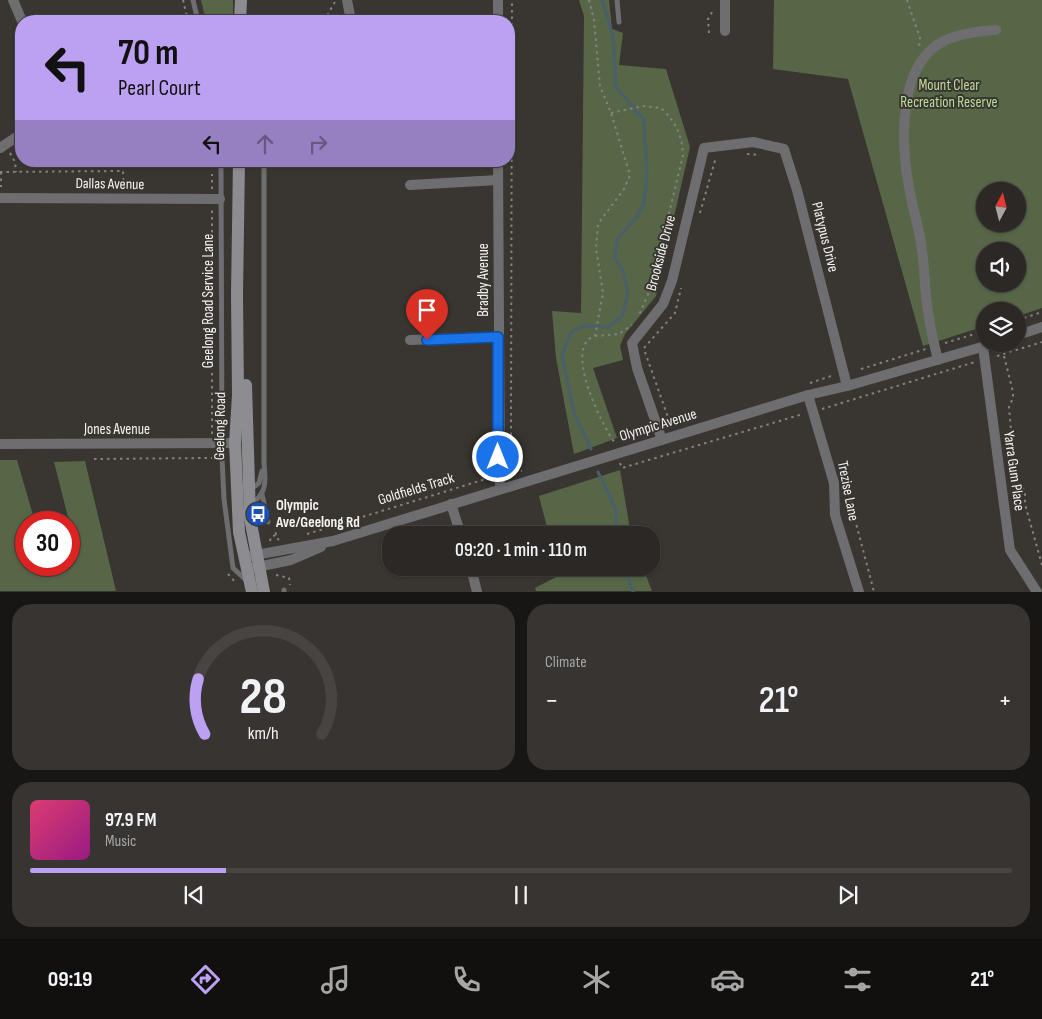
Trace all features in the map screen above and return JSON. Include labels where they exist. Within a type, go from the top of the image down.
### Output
[{"type":"main road","points":[[240,0],[240,15]]},
{"type":"main road","name":"Geelong Road","points":[[239,167],[237,294],[241,502],[250,564],[251,587]]},
{"type":"main road","name":"Geelong Road","points":[[241,443],[249,490],[241,502]]},
{"type":"main road","name":"Geelong Road","points":[[241,502],[252,530],[257,554],[250,564]]},
{"type":"main road","name":"Geelong Road","points":[[250,564],[264,592]]},
{"type":"street","points":[[13,0],[19,15]]},
{"type":"street","points":[[347,0],[350,15]]},
{"type":"street","points":[[498,0],[498,15]]},
{"type":"street","points":[[724,31],[725,0]]},
{"type":"street","points":[[938,360],[928,311],[921,242],[905,166],[906,114],[915,71],[927,54],[943,41],[966,34],[996,30]]},
{"type":"street","points":[[0,148],[15,138]]},
{"type":"street","name":"Platypus Drive","points":[[730,144],[753,142],[784,150],[797,190],[847,386]]},
{"type":"street","name":"Brookside Drive","points":[[662,440],[637,368],[632,343],[663,304],[672,281],[704,148],[730,144]]},
{"type":"street","name":"Bradby Avenue","points":[[498,167],[500,489]]},
{"type":"street","points":[[410,185],[498,180]]},
{"type":"street","name":"Dallas Avenue","points":[[0,198],[220,199]]},
{"type":"street","points":[[1026,332],[1042,327]]},
{"type":"street","points":[[410,340],[498,337]]},
{"type":"street","name":"Olympic Avenue","points":[[250,564],[291,560],[333,541],[451,504],[808,395],[847,386],[976,348]]},
{"type":"street","name":"Yarra Gum Place","points":[[988,352],[1010,550],[1037,592]]},
{"type":"street","name":"Trezise Lane","points":[[808,395],[809,412],[834,483],[835,515],[859,592]]},
{"type":"street","name":"Jones Avenue","points":[[0,444],[241,443]]},
{"type":"street","points":[[451,504],[457,526]]},
{"type":"street","name":"Olympic Avenue","points":[[257,554],[333,541]]},
{"type":"street","points":[[472,576],[477,592]]},
{"type":"lane","points":[[193,0],[197,15]]},
{"type":"lane","points":[[617,0],[619,22]]},
{"type":"lane","name":"Geelong Road Service Lane","points":[[221,167],[224,499],[233,568],[251,587]]},
{"type":"lane","points":[[241,502],[262,494],[266,486],[264,463],[264,167]]},
{"type":"lane","points":[[249,490],[261,479],[264,463]]},
{"type":"lane","points":[[262,494],[271,520]]},
{"type":"path","points":[[183,0],[187,15]]},
{"type":"path","points":[[327,15],[336,0]]},
{"type":"path","points":[[512,0],[512,15]]},
{"type":"path","points":[[589,0],[594,20],[600,86],[612,113],[630,174],[624,189],[598,224],[596,248],[603,293],[595,336]]},
{"type":"path","points":[[907,0],[920,38],[915,71]]},
{"type":"path","points":[[709,33],[708,19],[716,7]]},
{"type":"path","points":[[612,113],[644,106],[661,108],[671,117],[683,142],[683,155],[648,299],[637,321],[626,330],[612,335],[589,337],[585,343],[581,367],[606,432],[615,444]]},
{"type":"path","points":[[746,154],[764,155]]},
{"type":"path","points":[[511,435],[512,167]]},
{"type":"path","points":[[0,172],[123,171],[123,188]]},
{"type":"path","points":[[1026,317],[1042,312]]},
{"type":"path","points":[[861,369],[976,334]]},
{"type":"path","points":[[997,356],[1042,342]]},
{"type":"path","points":[[1004,356],[1013,392],[1013,398],[1009,407],[1016,477],[1019,485],[1025,491],[1025,504],[1042,565]]},
{"type":"path","points":[[620,462],[622,468],[980,360]]},
{"type":"path","points":[[808,383],[835,374]]},
{"type":"path","points":[[511,454],[511,464],[522,471]]},
{"type":"path","points":[[94,459],[212,458]]},
{"type":"path","name":"Goldfields Track","points":[[305,535],[489,478]]},
{"type":"path","points":[[845,480],[874,592]]},
{"type":"path","points":[[271,520],[279,541],[283,541]]},
{"type":"path","points":[[270,542],[271,538],[276,535]]},
{"type":"path","points":[[276,575],[288,578],[292,592]]},
{"type":"green space","points":[[201,0],[233,0],[233,15],[205,15]]},
{"type":"green space","points":[[579,0],[609,0],[612,29],[623,33],[619,65],[666,69],[690,147],[656,296],[625,334],[620,346],[623,360],[593,368],[617,438],[574,454],[556,358],[552,311],[581,313],[584,16]]},
{"type":"green space","name":"Mount Clear Recreation Reserve","points":[[774,0],[1042,0],[1042,308],[1026,313],[1026,302],[976,302],[976,329],[923,346],[848,79],[773,69]]},
{"type":"green space","points":[[0,460],[17,460],[32,511],[15,511],[15,576],[80,576],[80,511],[66,511],[54,462],[85,461],[116,591],[0,591]]},
{"type":"green space","points":[[620,470],[629,526],[547,526],[539,496]]},
{"type":"green space","points":[[558,576],[646,576],[652,591],[536,591],[535,588]]},
{"type":"waterway","points":[[591,449],[574,413],[562,356],[571,332],[583,326],[608,327],[623,315],[628,293],[623,271],[615,258],[618,238],[635,219],[644,203],[647,175],[644,120],[616,87],[613,36],[602,0]]},
{"type":"waterway","points":[[598,472],[616,510],[616,526]]},
{"type":"waterway","points":[[629,576],[633,592]]},
{"type":"place","name":"Olympic Ave/Geelong Rd","points":[[258,514]]},
{"type":"route","points":[[427,340],[498,337],[498,457]]}]
